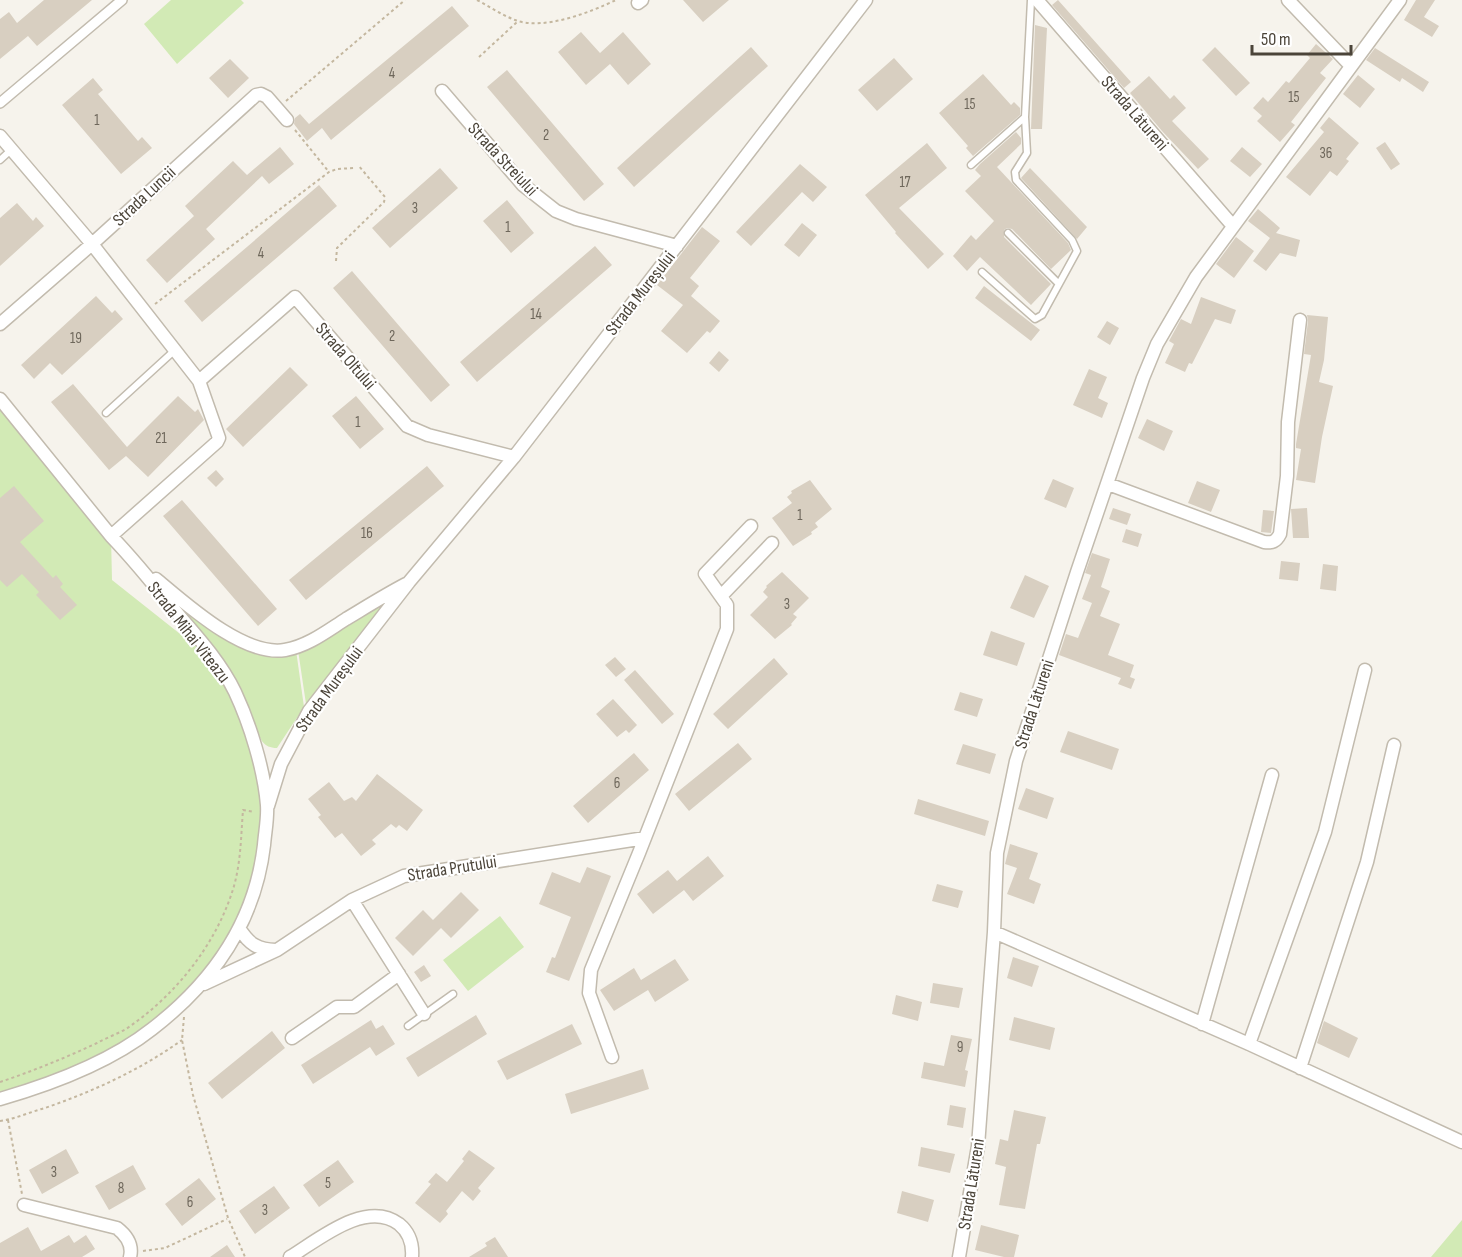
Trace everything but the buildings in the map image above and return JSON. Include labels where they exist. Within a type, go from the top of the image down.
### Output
[{"type":"street","points":[[0,103],[122,0]]},
{"type":"street","name":"Strada Mureșului","points":[[267,811],[280,764],[309,711],[409,582],[514,457],[866,0]]},
{"type":"street","name":"Strada Lătureni","points":[[1037,0],[1233,226]]},
{"type":"street","points":[[1288,0],[1351,66]]},
{"type":"street","name":"Strada Lătureni","points":[[959,1257],[978,1146],[994,932],[997,853],[1016,761],[1143,378],[1157,344],[1196,278],[1400,0]]},
{"type":"street","name":"Strada Streiului","points":[[442,91],[523,185],[556,211],[576,219],[677,246]]},
{"type":"street","name":"Strada Luncii","points":[[0,324],[92,244],[251,99],[261,94],[267,97],[286,120]]},
{"type":"street","points":[[0,136],[92,244],[199,381],[219,438],[111,537]]},
{"type":"street","name":"Strada Oltului","points":[[199,381],[295,297],[407,426],[428,435],[514,457]]},
{"type":"street","points":[[1108,484],[1264,542],[1271,543],[1277,540],[1280,534],[1287,476],[1288,422],[1300,320]]},
{"type":"street","name":"Strada Mihai Viteazu","points":[[0,399],[111,537],[132,557],[204,645],[234,691],[252,738],[267,811],[255,894],[240,928],[219,961],[199,986],[151,1030],[112,1055],[42,1085],[0,1099]]},
{"type":"street","points":[[612,1057],[589,993],[588,981],[727,629],[727,605],[705,574],[751,526]]},
{"type":"street","points":[[722,595],[772,543]]},
{"type":"street","name":"Strada Mureșului","points":[[132,557],[208,620],[242,641],[268,650],[285,650],[313,640],[409,582]]},
{"type":"street","points":[[1249,1044],[1325,832],[1365,670]]},
{"type":"street","points":[[1300,1068],[1367,862],[1394,745]]},
{"type":"street","points":[[1202,1024],[1272,775]]},
{"type":"street","name":"Strada Prutului","points":[[199,986],[277,950],[352,900],[393,879],[415,873],[645,838]]},
{"type":"street","points":[[352,900],[424,1014]]},
{"type":"street","points":[[240,928],[244,936],[258,949],[277,950]]},
{"type":"street","points":[[994,932],[1249,1044],[1462,1142]]},
{"type":"street","points":[[292,1038],[337,1007],[354,1007],[399,974]]},
{"type":"street","points":[[24,1206],[117,1228],[125,1233],[131,1255]]},
{"type":"street","points":[[290,1257],[346,1223],[368,1216],[378,1216],[397,1223],[405,1230],[412,1246],[412,1257]]},
{"type":"lane","points":[[982,273],[1035,319],[1042,315],[1077,251],[1072,240],[1016,180],[1015,172],[1027,153],[1025,117],[1031,0]]},
{"type":"lane","points":[[971,165],[1025,117]]},
{"type":"lane","points":[[0,160],[12,149]]},
{"type":"lane","points":[[1008,233],[1059,284]]},
{"type":"lane","points":[[106,413],[175,349]]},
{"type":"lane","points":[[408,1026],[453,994]]},
{"type":"path","points":[[277,109],[405,0]]},
{"type":"path","points":[[477,0],[517,21],[555,22],[616,0]]},
{"type":"path","points":[[479,57],[517,21]]},
{"type":"path","points":[[286,120],[329,172]]},
{"type":"path","points":[[145,311],[329,172],[356,166],[385,197],[384,202],[338,248],[336,261]]},
{"type":"path","points":[[0,1082],[70,1057],[123,1030],[160,1002],[202,954],[230,900],[239,865],[243,810],[267,811]]},
{"type":"path","points":[[186,999],[182,1040],[193,1095],[228,1218],[245,1257]]},
{"type":"path","points":[[0,1121],[103,1086],[145,1064],[182,1040]]},
{"type":"path","points":[[8,1120],[24,1206]]},
{"type":"path","points":[[131,1255],[165,1248],[228,1218]]},
{"type":"green space","points":[[171,0],[241,0],[244,3],[177,64],[144,24]]},
{"type":"green space","points":[[0,399],[111,536],[112,580],[218,664],[234,691],[268,806],[259,875],[213,970],[133,1042],[0,1099]]},
{"type":"green space","points":[[168,593],[204,622],[247,650],[273,656],[296,650],[304,707],[277,748],[272,748],[263,742],[249,708],[230,673],[207,640]]},
{"type":"green space","points":[[384,602],[386,605],[306,704],[298,650]]},
{"type":"green space","points":[[500,916],[524,947],[468,991],[443,960]]},
{"type":"green space","points":[[1462,1220],[1462,1257],[1431,1257]]}]
